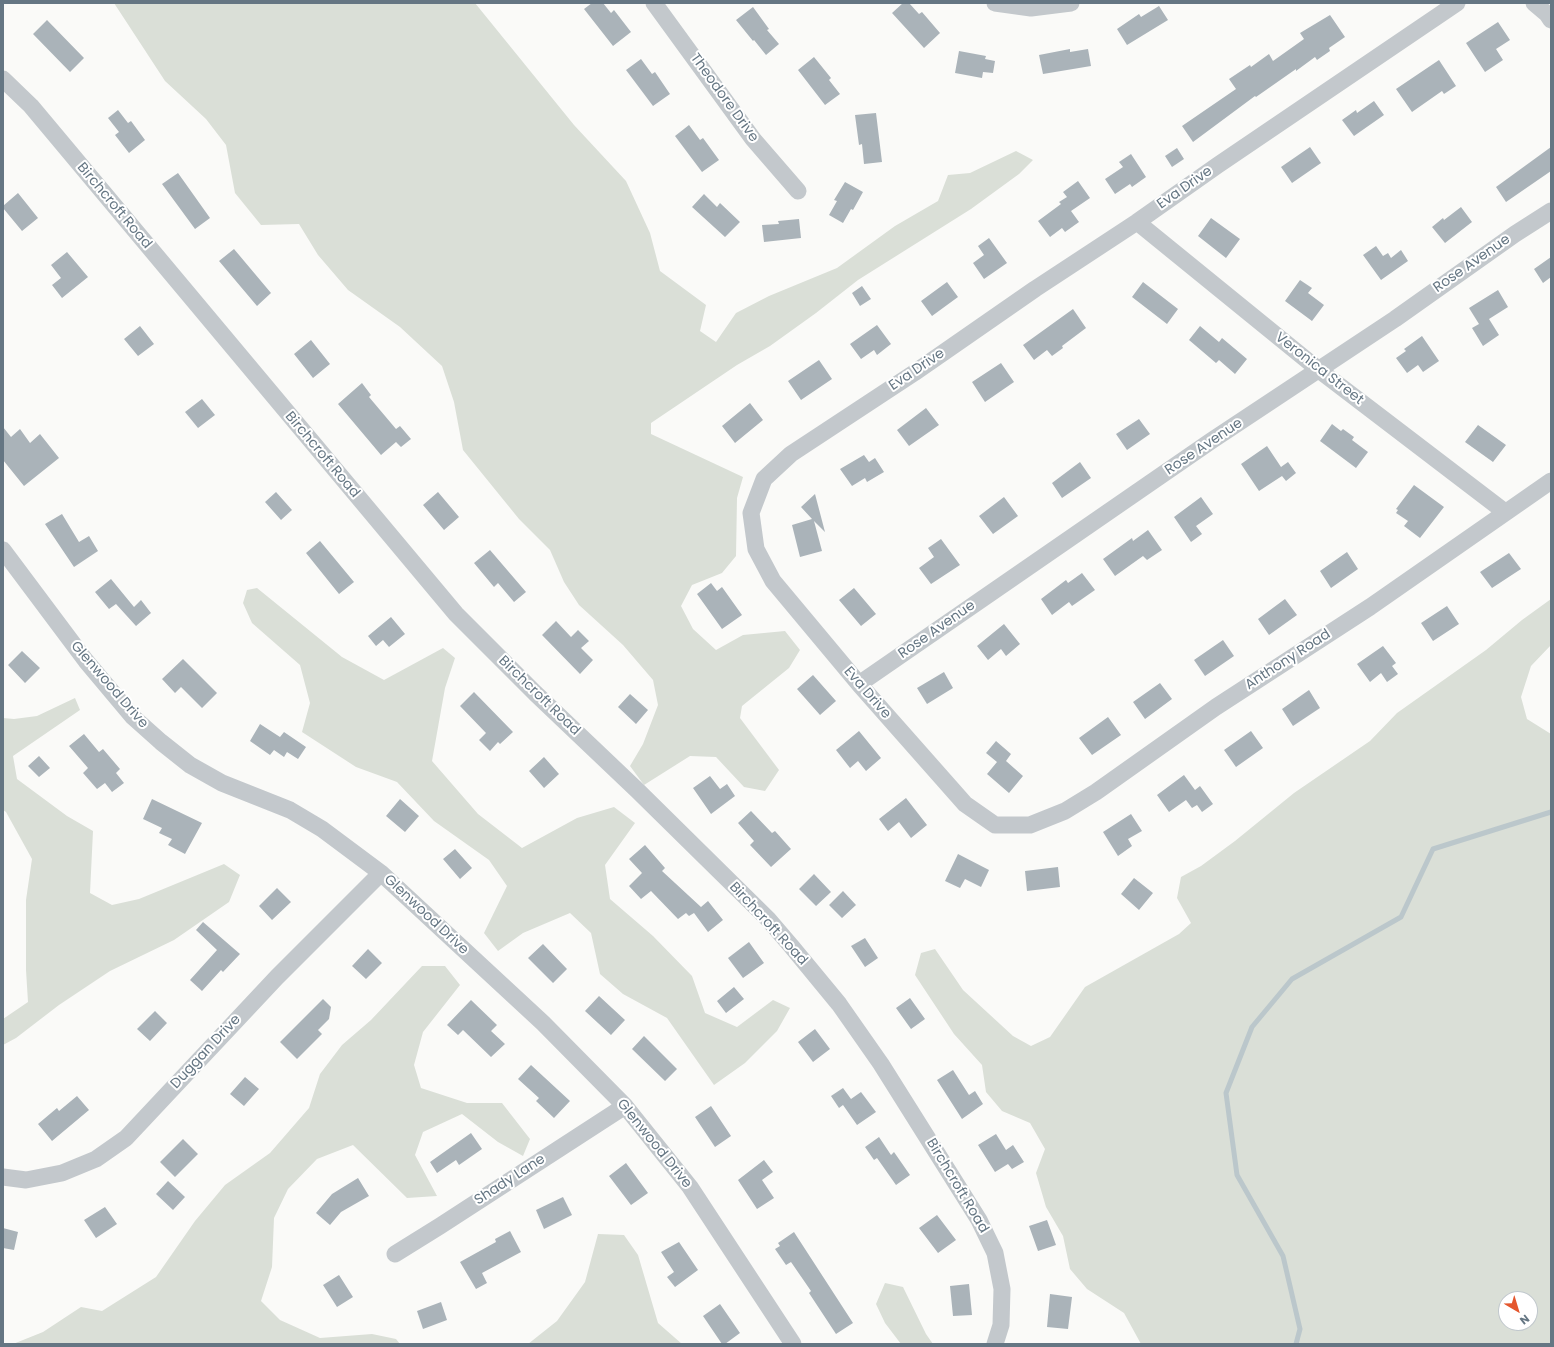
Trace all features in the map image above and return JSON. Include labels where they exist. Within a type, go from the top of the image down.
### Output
[{"type":"street","name":"Theodore Drive","points":[[654,3],[753,139],[798,191]]},
{"type":"street","points":[[995,3],[1031,8],[1070,3]]},
{"type":"street","name":"Eva Drive","points":[[1020,825],[995,825],[965,804],[859,684],[774,581],[756,548],[751,513],[764,479],[791,454],[914,373],[1035,288],[1137,222],[1218,165],[1457,3]]},
{"type":"street","points":[[1534,3],[1547,14],[1551,20]]},
{"type":"street","name":"Birchcroft Road","points":[[3,79],[36,112],[456,614],[535,693],[637,790],[768,919],[839,1004],[885,1071],[979,1220],[995,1253],[1002,1289],[1000,1326],[995,1344]]},
{"type":"street","name":"Rose Avenue","points":[[859,684],[1211,442],[1395,319],[1551,210]]},
{"type":"street","name":"Veronica Street","points":[[1137,222],[1319,370],[1505,512]]},
{"type":"street","name":"Anthony Road","points":[[1020,825],[1030,825],[1065,811],[1096,792],[1216,707],[1370,607],[1551,481]]},
{"type":"street","name":"Glenwood Drive","points":[[3,550],[86,661],[134,718],[161,742],[190,765],[222,783],[290,810],[322,829],[381,873],[543,1023],[625,1106],[690,1187],[793,1344]]},
{"type":"street","name":"Duggan Drive","points":[[3,1177],[26,1180],[62,1173],[96,1159],[126,1138],[277,977],[381,873]]},
{"type":"street","name":"Shady Lane","points":[[395,1254],[625,1106]]},
{"type":"shaded area","points":[[114,3],[475,3],[574,125],[626,181],[650,233],[660,271],[706,305],[700,331],[716,342],[736,313],[769,296],[837,268],[895,226],[938,201],[948,175],[970,173],[1016,151],[1033,160],[1019,174],[971,209],[858,280],[816,313],[770,346],[737,365],[651,423],[651,434],[743,477],[737,498],[736,556],[722,573],[692,585],[681,606],[693,629],[716,650],[743,635],[785,631],[800,650],[789,668],[742,706],[740,718],[779,770],[765,791],[744,787],[716,757],[690,756],[644,785],[630,766],[643,744],[658,705],[653,680],[623,645],[579,605],[564,582],[550,550],[519,519],[463,450],[454,402],[442,366],[400,327],[348,290],[318,255],[299,224],[261,225],[235,193],[226,145],[206,119],[165,81]]},
{"type":"shaded area","points":[[257,588],[342,657],[384,680],[443,648],[455,658],[445,688],[432,761],[478,814],[522,848],[577,818],[614,807],[635,823],[605,865],[610,899],[653,936],[692,976],[705,1013],[737,1027],[773,1000],[790,1008],[777,1031],[745,1063],[714,1085],[667,1018],[623,994],[600,974],[591,933],[570,913],[523,933],[498,951],[484,933],[507,886],[489,860],[434,821],[397,782],[356,767],[302,732],[310,703],[300,665],[252,623],[243,603],[247,590]]},
{"type":"shaded area","points":[[1551,599],[1551,645],[1531,666],[1521,697],[1527,719],[1551,734],[1551,1344],[1141,1344],[1124,1313],[1087,1289],[1070,1269],[1063,1236],[1046,1207],[1036,1173],[1045,1149],[1030,1123],[1002,1111],[986,1092],[982,1065],[954,1034],[915,975],[921,953],[935,949],[963,990],[1013,1036],[1031,1046],[1050,1037],[1085,987],[1179,934],[1191,923],[1177,898],[1181,877],[1201,866],[1235,841],[1294,793],[1370,741],[1397,713],[1486,650],[1522,620]]},
{"type":"shaded area","points":[[75,698],[80,710],[13,756],[17,779],[67,816],[93,831],[90,893],[112,905],[139,899],[224,864],[240,875],[229,902],[174,940],[110,971],[59,1005],[16,1038],[3,1045],[3,1019],[28,1002],[26,970],[26,900],[32,859],[6,812],[3,810],[3,718],[14,719],[37,716]]},
{"type":"shaded area","points":[[422,966],[445,966],[460,985],[423,1032],[414,1065],[421,1088],[467,1103],[502,1103],[530,1139],[523,1156],[498,1142],[462,1114],[423,1132],[415,1155],[437,1196],[407,1198],[353,1145],[317,1159],[288,1189],[274,1218],[272,1267],[261,1301],[280,1320],[320,1338],[372,1334],[396,1339],[400,1344],[13,1344],[43,1332],[81,1307],[102,1311],[156,1277],[195,1221],[225,1185],[270,1153],[309,1108],[320,1074],[342,1045],[371,1020]]},
{"type":"shaded area","points":[[598,1234],[624,1235],[638,1255],[658,1323],[682,1344],[528,1344],[557,1321],[585,1282]]},
{"type":"shaded area","points":[[885,1283],[903,1287],[926,1334],[933,1344],[901,1344],[885,1323],[876,1304]]},
{"type":"building","points":[[592,3],[603,3],[611,13],[614,10],[631,32],[613,46],[584,9]]},
{"type":"building","points":[[903,3],[909,3],[919,14],[922,12],[940,33],[924,48],[892,13]]},
{"type":"building","points":[[1159,6],[1168,20],[1127,45],[1117,29],[1139,14],[1141,17]]},
{"type":"building","points":[[753,7],[769,29],[767,30],[779,44],[766,55],[736,20]]},
{"type":"building","points":[[1330,15],[1345,37],[1329,48],[1330,51],[1317,60],[1315,57],[1256,97],[1255,96],[1193,142],[1182,126],[1236,89],[1229,79],[1250,65],[1251,67],[1269,54],[1273,61],[1304,39],[1300,33]]},
{"type":"building","points":[[47,20],[84,58],[70,72],[33,34]]},
{"type":"building","points":[[1498,22],[1510,40],[1496,49],[1503,60],[1485,72],[1466,43]]},
{"type":"building","points":[[1070,49],[1070,52],[1088,49],[1091,66],[1043,74],[1039,55]]},
{"type":"building","points":[[959,51],[986,56],[985,59],[995,61],[993,73],[983,72],[982,78],[955,73]]},
{"type":"building","points":[[814,57],[831,78],[829,80],[840,94],[825,105],[798,70]]},
{"type":"building","points":[[641,59],[652,74],[655,72],[670,94],[653,106],[626,70]]},
{"type":"building","points":[[1439,60],[1456,86],[1444,94],[1442,91],[1412,112],[1396,89]]},
{"type":"building","points":[[1374,101],[1384,115],[1354,136],[1342,120],[1356,110],[1357,113]]},
{"type":"building","points":[[118,110],[128,123],[131,121],[145,140],[129,153],[115,135],[119,132],[108,118]]},
{"type":"building","points":[[876,113],[882,162],[864,164],[862,144],[859,145],[855,115]]},
{"type":"building","points":[[689,125],[700,140],[703,138],[719,160],[702,172],[675,136]]},
{"type":"building","points":[[1310,147],[1321,163],[1292,183],[1281,167]]},
{"type":"building","points":[[1551,147],[1551,171],[1506,202],[1496,187]]},
{"type":"building","points":[[1177,148],[1184,159],[1172,167],[1165,156]]},
{"type":"building","points":[[1131,154],[1146,177],[1132,187],[1130,184],[1115,194],[1105,179],[1123,167],[1119,162]]},
{"type":"building","points":[[178,173],[210,218],[195,229],[162,184]]},
{"type":"building","points":[[1078,181],[1090,198],[1071,211],[1079,222],[1065,232],[1062,228],[1050,237],[1038,221],[1061,204],[1059,202],[1067,197],[1063,192]]},
{"type":"building","points":[[845,182],[863,192],[853,210],[851,209],[843,223],[829,215],[837,201],[834,200]]},
{"type":"building","points":[[18,193],[38,218],[22,231],[3,208],[3,206]]},
{"type":"building","points":[[704,194],[717,207],[720,203],[740,222],[725,237],[692,207]]},
{"type":"building","points":[[1461,207],[1472,222],[1445,243],[1432,227]]},
{"type":"building","points":[[1211,218],[1240,239],[1226,258],[1198,236]]},
{"type":"building","points":[[799,219],[801,238],[764,242],[762,225],[779,224],[778,221]]},
{"type":"building","points":[[989,238],[1007,263],[984,279],[973,263],[984,255],[978,246]]},
{"type":"building","points":[[1376,246],[1383,256],[1388,253],[1391,258],[1401,250],[1408,261],[1381,280],[1363,255]]},
{"type":"building","points":[[234,249],[271,293],[257,306],[219,261]]},
{"type":"building","points":[[67,252],[88,277],[62,298],[52,285],[61,278],[51,265]]},
{"type":"building","points":[[1551,257],[1551,277],[1543,283],[1534,269]]},
{"type":"building","points":[[1300,280],[1312,288],[1308,293],[1324,305],[1312,321],[1285,301]]},
{"type":"building","points":[[947,282],[958,297],[932,316],[921,301]]},
{"type":"building","points":[[1143,282],[1178,309],[1167,324],[1132,297]]},
{"type":"building","points":[[862,286],[871,299],[860,306],[852,293]]},
{"type":"building","points":[[1498,290],[1508,307],[1489,319],[1499,335],[1483,346],[1472,328],[1479,324],[1469,308]]},
{"type":"building","points":[[1073,309],[1086,328],[1062,346],[1063,348],[1052,356],[1047,350],[1034,360],[1023,345]]},
{"type":"building","points":[[877,325],[891,344],[877,355],[874,350],[861,359],[850,344]]},
{"type":"building","points":[[140,326],[154,344],[138,356],[124,339]]},
{"type":"building","points":[[1200,326],[1219,342],[1222,338],[1247,359],[1235,374],[1219,360],[1216,363],[1189,340]]},
{"type":"building","points":[[1422,336],[1439,361],[1423,372],[1418,365],[1407,373],[1396,358],[1406,351],[1404,349]]},
{"type":"building","points":[[311,340],[330,364],[313,378],[294,354]]},
{"type":"building","points":[[819,360],[832,379],[801,400],[788,381]]},
{"type":"building","points":[[1001,363],[1014,382],[985,402],[972,382]]},
{"type":"building","points":[[362,383],[371,395],[369,397],[396,429],[400,426],[411,439],[401,447],[396,442],[381,455],[338,404]]},
{"type":"building","points":[[202,399],[215,415],[198,428],[185,412]]},
{"type":"building","points":[[750,403],[763,420],[735,443],[722,426]]},
{"type":"building","points":[[926,408],[939,425],[909,446],[897,430]]},
{"type":"building","points":[[1139,419],[1150,434],[1127,450],[1116,434]]},
{"type":"building","points":[[1332,424],[1341,431],[1343,429],[1354,437],[1352,440],[1368,452],[1356,468],[1320,441]]},
{"type":"building","points":[[1478,425],[1506,445],[1493,462],[1465,442]]},
{"type":"building","points":[[3,427],[11,437],[20,429],[30,443],[40,434],[59,458],[24,486],[3,460]]},
{"type":"building","points":[[1267,446],[1281,467],[1288,462],[1296,473],[1286,481],[1282,476],[1259,491],[1241,464]]},
{"type":"building","points":[[864,455],[869,462],[875,458],[884,472],[867,482],[865,478],[852,486],[840,469]]},
{"type":"building","points":[[1080,462],[1091,478],[1062,498],[1052,483]]},
{"type":"building","points":[[1414,485],[1444,507],[1420,538],[1404,526],[1408,521],[1396,513],[1398,510],[1396,509]]},
{"type":"building","points":[[276,492],[292,510],[281,520],[265,502]]},
{"type":"building","points":[[438,492],[459,517],[444,530],[423,505]]},
{"type":"building","points":[[815,494],[825,532],[814,521],[822,551],[800,557],[792,525],[812,519],[801,507]]},
{"type":"building","points":[[1004,497],[1018,516],[993,534],[979,516]]},
{"type":"building","points":[[1201,497],[1213,514],[1196,526],[1202,534],[1191,542],[1174,517]]},
{"type":"building","points":[[62,514],[79,542],[89,536],[98,551],[74,567],[45,524]]},
{"type":"building","points":[[1148,530],[1162,550],[1147,560],[1143,556],[1115,576],[1103,559],[1132,538],[1133,541]]},
{"type":"building","points":[[941,539],[960,565],[931,584],[919,568],[934,557],[928,548]]},
{"type":"building","points":[[320,541],[354,582],[339,594],[306,553]]},
{"type":"building","points":[[490,550],[526,592],[514,602],[498,583],[494,587],[474,563]]},
{"type":"building","points":[[1347,552],[1358,569],[1331,588],[1320,571]]},
{"type":"building","points":[[1509,553],[1521,569],[1492,588],[1480,572]]},
{"type":"building","points":[[1082,573],[1095,590],[1072,606],[1069,602],[1052,615],[1041,599],[1066,580],[1068,583]]},
{"type":"building","points":[[111,579],[134,607],[141,600],[151,613],[136,626],[116,604],[109,609],[95,592]]},
{"type":"building","points":[[711,583],[717,591],[722,587],[742,615],[722,629],[697,594]]},
{"type":"building","points":[[854,588],[876,614],[861,626],[839,600]]},
{"type":"building","points":[[1285,599],[1297,615],[1269,635],[1258,619]]},
{"type":"building","points":[[1447,606],[1459,624],[1433,641],[1421,623]]},
{"type":"building","points":[[391,617],[405,634],[389,647],[383,640],[376,646],[368,636]]},
{"type":"building","points":[[556,621],[571,637],[578,630],[589,641],[581,648],[593,660],[580,674],[542,635]]},
{"type":"building","points":[[1004,624],[1020,644],[1006,656],[1001,649],[988,660],[977,646]]},
{"type":"building","points":[[1223,640],[1234,656],[1205,676],[1194,660]]},
{"type":"building","points":[[1383,646],[1396,663],[1392,666],[1398,674],[1387,682],[1381,673],[1370,682],[1357,664]]},
{"type":"building","points":[[22,651],[40,668],[25,683],[8,665]]},
{"type":"building","points":[[183,659],[217,693],[202,708],[181,687],[175,693],[162,679]]},
{"type":"building","points":[[944,672],[953,688],[927,704],[917,688]]},
{"type":"building","points":[[813,675],[836,701],[820,715],[797,689]]},
{"type":"building","points":[[1160,683],[1172,699],[1145,719],[1133,702]]},
{"type":"building","points":[[1309,690],[1320,708],[1293,726],[1282,709]]},
{"type":"building","points":[[474,692],[513,732],[500,744],[498,742],[490,751],[479,740],[486,733],[460,706]]},
{"type":"building","points":[[630,694],[648,710],[636,724],[618,707]]},
{"type":"building","points":[[1108,717],[1121,735],[1092,755],[1079,738]]},
{"type":"building","points":[[260,724],[280,737],[284,732],[306,747],[298,759],[287,752],[284,757],[274,750],[270,755],[250,741]]},
{"type":"building","points":[[859,731],[881,758],[866,771],[858,761],[850,768],[836,750]]},
{"type":"building","points":[[1251,731],[1263,748],[1236,767],[1224,750]]},
{"type":"building","points":[[84,734],[99,752],[103,749],[120,769],[116,773],[124,783],[112,792],[105,783],[97,789],[83,773],[88,768],[69,746]]},
{"type":"building","points":[[996,741],[1011,754],[1006,761],[1023,776],[1009,793],[987,774],[997,762],[986,753]]},
{"type":"building","points":[[39,756],[50,768],[39,777],[28,766]]},
{"type":"building","points":[[544,757],[559,774],[544,788],[529,771]]},
{"type":"building","points":[[1184,775],[1195,790],[1200,786],[1213,804],[1202,812],[1197,805],[1192,808],[1186,800],[1169,812],[1157,795]]},
{"type":"building","points":[[710,776],[720,789],[727,784],[735,796],[711,814],[693,788]]},
{"type":"building","points":[[906,798],[927,825],[911,838],[899,822],[888,831],[879,819]]},
{"type":"building","points":[[152,799],[202,823],[185,854],[168,845],[172,839],[159,833],[162,828],[143,819]]},
{"type":"building","points":[[400,799],[419,816],[405,832],[386,816]]},
{"type":"building","points":[[751,811],[772,833],[775,831],[791,849],[771,867],[750,845],[754,841],[738,823]]},
{"type":"building","points":[[1131,814],[1142,831],[1128,839],[1132,846],[1118,856],[1103,832]]},
{"type":"building","points":[[645,845],[665,868],[662,871],[701,907],[708,901],[723,920],[708,932],[694,913],[689,916],[686,913],[678,919],[651,891],[641,899],[629,886],[642,873],[629,859]]},
{"type":"building","points":[[455,849],[472,868],[460,879],[443,859]]},
{"type":"building","points":[[958,854],[989,870],[981,887],[965,879],[960,888],[945,881]]},
{"type":"building","points":[[1058,867],[1060,887],[1027,891],[1025,871]]},
{"type":"building","points":[[814,874],[831,892],[816,906],[799,889]]},
{"type":"building","points":[[1134,878],[1153,893],[1139,910],[1121,894]]},
{"type":"building","points":[[277,888],[291,902],[272,920],[259,906]]},
{"type":"building","points":[[843,891],[856,905],[842,918],[829,905]]},
{"type":"building","points":[[203,922],[240,954],[223,972],[221,970],[202,991],[190,980],[217,950],[196,930]]},
{"type":"building","points":[[865,938],[878,958],[865,967],[851,946]]},
{"type":"building","points":[[749,942],[764,963],[743,978],[728,958]]},
{"type":"building","points":[[543,944],[567,969],[553,983],[528,958]]},
{"type":"building","points":[[368,949],[382,963],[366,979],[352,966]]},
{"type":"building","points":[[734,987],[744,999],[726,1013],[717,1001]]},
{"type":"building","points":[[599,996],[625,1020],[611,1035],[585,1011]]},
{"type":"building","points":[[910,998],[925,1019],[911,1029],[896,1008]]},
{"type":"building","points":[[323,999],[331,1007],[329,1019],[318,1030],[322,1034],[297,1059],[280,1042]]},
{"type":"building","points":[[471,1000],[497,1025],[491,1031],[505,1044],[491,1057],[463,1030],[458,1035],[447,1025]]},
{"type":"building","points":[[155,1011],[167,1023],[150,1041],[137,1029]]},
{"type":"building","points":[[815,1029],[830,1049],[813,1062],[798,1042]]},
{"type":"building","points":[[644,1036],[677,1069],[665,1081],[632,1049]]},
{"type":"building","points":[[531,1065],[570,1101],[554,1118],[536,1101],[539,1098],[518,1079]]},
{"type":"building","points":[[953,1070],[969,1095],[975,1091],[983,1104],[962,1119],[937,1080]]},
{"type":"building","points":[[245,1077],[259,1089],[244,1106],[230,1094]]},
{"type":"building","points":[[843,1088],[851,1099],[861,1092],[876,1112],[857,1125],[843,1105],[839,1108],[831,1096]]},
{"type":"building","points":[[77,1096],[89,1110],[52,1141],[38,1124],[57,1108],[59,1111]]},
{"type":"building","points":[[711,1106],[731,1136],[715,1147],[695,1117]]},
{"type":"building","points":[[471,1133],[482,1149],[459,1165],[456,1160],[437,1173],[430,1162]]},
{"type":"building","points":[[996,1134],[1006,1150],[1013,1145],[1024,1162],[1012,1169],[1008,1164],[995,1172],[978,1145]]},
{"type":"building","points":[[879,1137],[891,1155],[894,1152],[910,1175],[896,1185],[877,1158],[874,1160],[865,1147]]},
{"type":"building","points":[[183,1139],[198,1154],[175,1177],[160,1162]]},
{"type":"building","points":[[764,1160],[773,1172],[762,1180],[774,1198],[757,1209],[738,1180]]},
{"type":"building","points":[[626,1163],[648,1193],[631,1205],[609,1176]]},
{"type":"building","points":[[358,1178],[369,1196],[341,1212],[330,1225],[316,1213],[332,1194]]},
{"type":"building","points":[[168,1181],[185,1197],[173,1210],[156,1194]]},
{"type":"building","points":[[563,1197],[572,1215],[544,1229],[536,1210]]},
{"type":"building","points":[[105,1207],[117,1224],[96,1238],[84,1220]]},
{"type":"building","points":[[937,1215],[956,1240],[938,1253],[919,1228]]},
{"type":"building","points":[[1047,1220],[1056,1245],[1038,1251],[1029,1226]]},
{"type":"building","points":[[3,1228],[18,1232],[14,1250],[3,1248]]},
{"type":"building","points":[[510,1231],[521,1252],[482,1273],[487,1283],[476,1289],[460,1262],[496,1242],[495,1239]]},
{"type":"building","points":[[794,1232],[853,1323],[836,1334],[809,1293],[811,1291],[791,1262],[786,1265],[775,1249],[780,1246],[778,1243]]},
{"type":"building","points":[[679,1242],[698,1270],[675,1287],[667,1277],[674,1272],[661,1252]]},
{"type":"building","points":[[339,1275],[353,1297],[337,1307],[323,1285]]},
{"type":"building","points":[[969,1284],[972,1315],[953,1316],[950,1286]]},
{"type":"building","points":[[1050,1294],[1072,1297],[1068,1329],[1047,1327]]},
{"type":"building","points":[[441,1302],[447,1320],[423,1329],[417,1311]]},
{"type":"building","points":[[720,1304],[740,1333],[725,1344],[722,1344],[703,1316]]},
{"type":"waterway","points":[[1296,1344],[1300,1329],[1283,1256],[1237,1175],[1226,1093],[1252,1027],[1292,979],[1401,917],[1433,849],[1551,812]]}]
